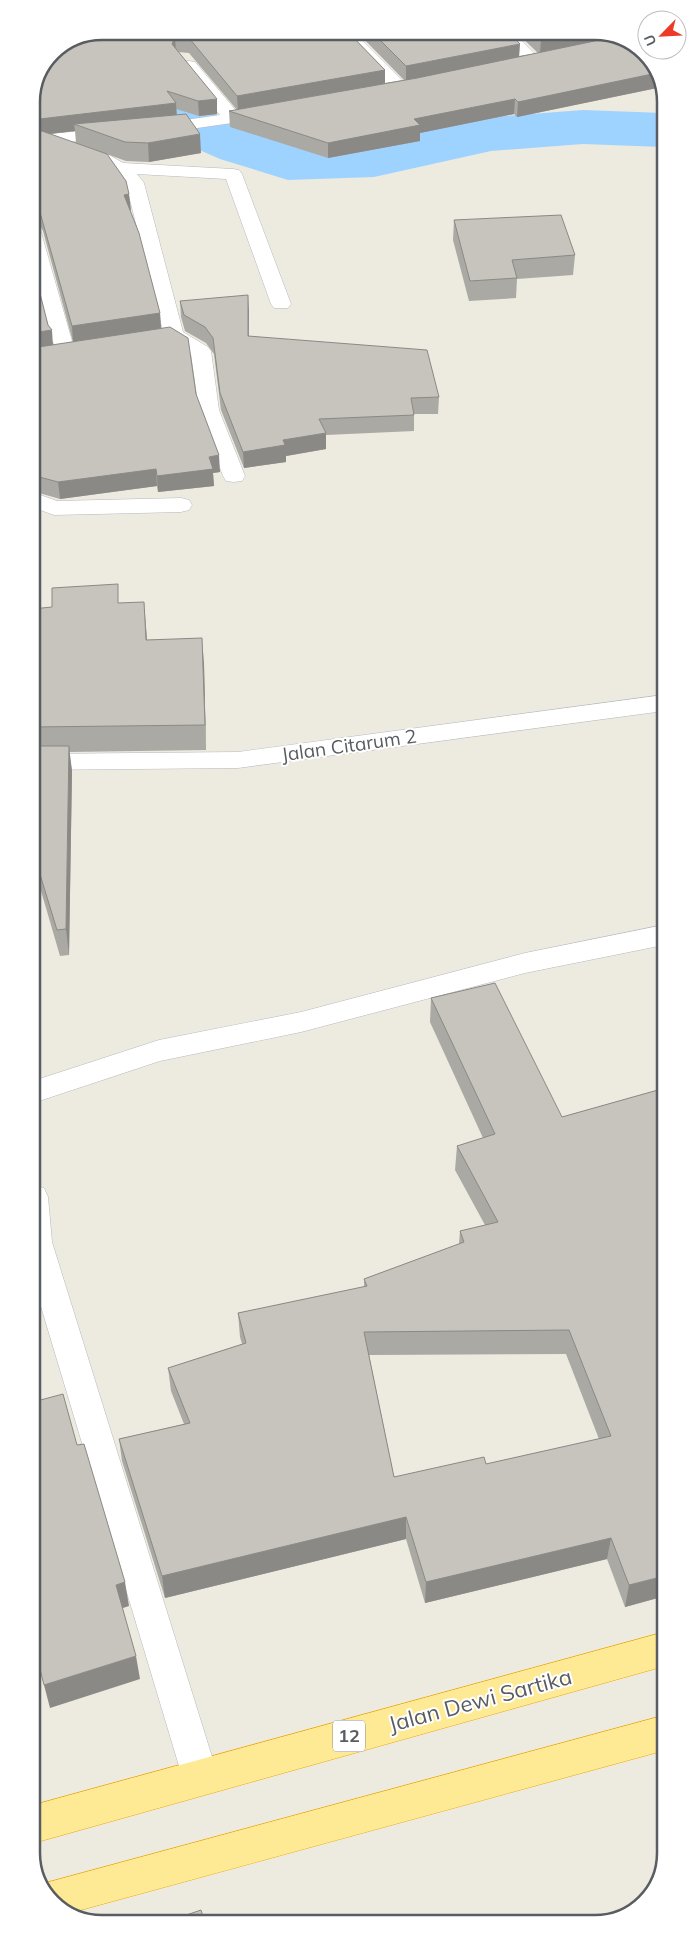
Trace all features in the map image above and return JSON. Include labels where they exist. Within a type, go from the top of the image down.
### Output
[{"type":"highway","name":"Jalan Dewi Sartika","points":[[40,1822],[200,1776],[657,1651]]},
{"type":"highway","points":[[59,1897],[657,1734]]},
{"type":"street","points":[[352,40],[401,89]]},
{"type":"street","points":[[512,40],[535,62]]},
{"type":"street","points":[[182,58],[233,119]]},
{"type":"street","points":[[516,66],[554,58]]},
{"type":"street","points":[[382,92],[420,85]]},
{"type":"street","points":[[40,136],[200,124],[280,110]]},
{"type":"street","points":[[40,138],[111,162],[122,168],[233,174],[281,304]]},
{"type":"street","points":[[122,168],[138,191],[169,308],[174,335]]},
{"type":"street","points":[[40,263],[62,349]]},
{"type":"street","points":[[134,341],[174,335],[202,351],[209,410],[234,476]]},
{"type":"street","points":[[40,502],[54,508],[181,505]]},
{"type":"street","name":"Jalan Citarum 2","points":[[40,762],[238,760],[657,704]]},
{"type":"street","points":[[40,1090],[158,1051],[301,1022],[525,963],[657,936]]},
{"type":"street","points":[[40,1252],[200,1776]]},
{"type":"building","points":[[174,40],[172,44],[217,99],[198,101],[167,91],[176,103],[40,119],[41,90],[50,67],[67,50],[90,41]]},
{"type":"building","points":[[191,40],[356,40],[385,70],[237,96]]},
{"type":"building","points":[[380,40],[516,40],[520,44],[406,66]]},
{"type":"building","points":[[599,40],[611,42],[630,50],[637,56],[637,60],[642,61],[650,74],[518,102],[515,99],[414,119],[420,125],[328,143],[229,111],[417,78]]},
{"type":"building","points":[[186,114],[200,134],[148,143],[125,142],[74,124]]},
{"type":"building","points":[[40,131],[107,154],[126,181],[129,194],[124,195],[139,233],[160,313],[72,326],[40,214]]},
{"type":"building","points":[[561,215],[575,255],[512,260],[517,278],[470,281],[454,220]]},
{"type":"building","points":[[40,294],[48,325],[52,330],[40,332]]},
{"type":"building","points":[[248,295],[248,336],[427,350],[439,397],[411,398],[414,415],[319,419],[326,433],[283,440],[285,445],[243,452],[220,393],[213,338],[205,327],[184,315],[180,301]]},
{"type":"building","points":[[170,327],[188,338],[196,394],[219,455],[209,457],[213,469],[157,476],[156,469],[58,482],[40,477],[40,347]]},
{"type":"building","points":[[118,584],[118,603],[144,602],[146,640],[202,638],[205,725],[40,727],[40,608],[52,607],[52,588]]},
{"type":"building","points":[[40,746],[69,746],[66,929],[57,930],[40,874]]},
{"type":"building","points":[[495,983],[562,1117],[657,1090],[657,1578],[629,1585],[611,1538],[426,1582],[406,1517],[162,1576],[119,1439],[190,1423],[168,1368],[246,1343],[238,1313],[367,1286],[364,1279],[464,1242],[460,1231],[498,1222],[457,1146],[495,1134],[431,998]],"holes":[[[569,1330],[611,1436],[486,1464],[484,1457],[394,1477],[364,1332]]]},
{"type":"building","points":[[63,1394],[77,1445],[84,1444],[125,1582],[116,1585],[136,1656],[44,1685],[40,1669],[40,1400]]},
{"type":"building","points":[[201,1910],[203,1915],[186,1915]]},
{"type":"waterway","points":[[64,52],[70,55],[151,61],[199,129],[240,147],[288,163],[374,160],[491,134],[583,127],[657,130]]}]
